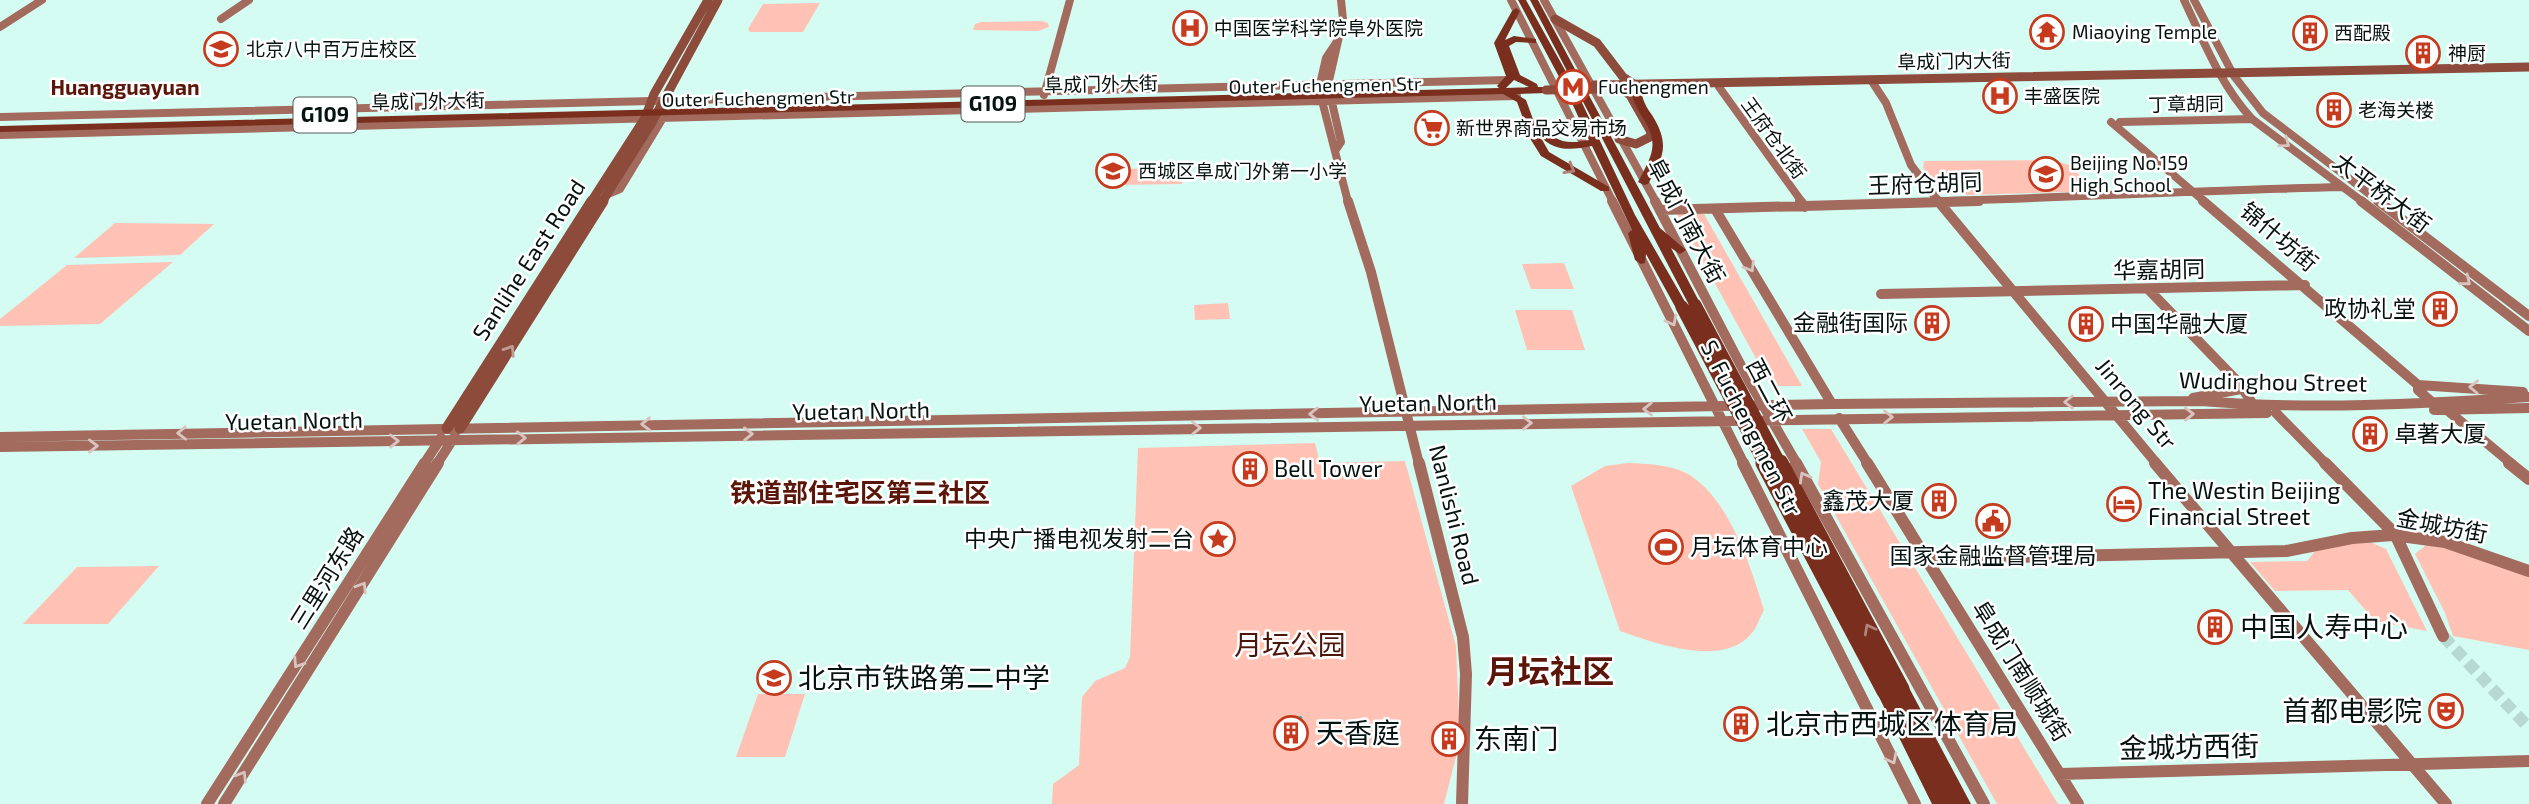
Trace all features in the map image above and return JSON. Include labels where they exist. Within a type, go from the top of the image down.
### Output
[{"type":"highway","name":"西二环","points":[[1522,0],[1536,40],[1570,88],[1588,143],[1629,215],[1689,306],[1961,804]]},
{"type":"highway","name":"西二环","points":[[1534,0],[1650,223],[1689,306],[1942,804]]},
{"type":"highway","points":[[1516,11],[1499,43],[1510,72],[1504,86],[1524,105],[1536,140],[1545,154],[1605,189]]},
{"type":"highway","points":[[1536,40],[1514,39],[1504,45],[1516,76],[1540,88],[1527,100],[1546,139],[1562,146],[1588,143]]},
{"type":"highway","name":"阜成门外大街","points":[[0,129],[1504,86],[1540,88]]},
{"type":"highway","points":[[1635,86],[1637,96],[1659,141],[1644,182]]},
{"type":"highway","name":"Outer Fuchengmen Str","points":[[798,102],[1044,94],[1325,93]]},
{"type":"highway","points":[[772,97],[798,102]]},
{"type":"highway","name":"阜成门外大街","points":[[655,111],[798,102]]},
{"type":"highway","name":"Outer Fuchengmen Str","points":[[0,122],[655,111]]},
{"type":"highway","points":[[1629,215],[1641,260]]},
{"type":"highway","points":[[1650,223],[1680,250]]},
{"type":"main road","points":[[655,111],[708,0]]},
{"type":"main road","points":[[655,111],[718,0]]},
{"type":"main road","points":[[1555,19],[1602,48],[1621,77],[1635,86],[1719,87],[1873,82]]},
{"type":"main road","points":[[1567,41],[1587,40],[1600,49],[1616,77],[1607,85]]},
{"type":"main road","name":"阜成门内大街","points":[[1596,87],[2529,69]]},
{"type":"main road","name":"阜成门内大街","points":[[1596,87],[1621,89],[1635,86]]},
{"type":"main road","points":[[1540,88],[1596,87]]},
{"type":"main road","points":[[1619,139],[1636,144],[1650,137],[1650,132],[1630,94],[1621,89]]},
{"type":"main road","name":"Sanlihe East Road","points":[[450,434],[608,194],[655,111]]},
{"type":"main road","name":"Sanlihe East Road","points":[[450,434],[655,111]]},
{"type":"street","points":[[0,25],[39,0]]},
{"type":"street","points":[[221,19],[249,0]]},
{"type":"street","points":[[1044,94],[1070,0]]},
{"type":"street","points":[[1325,93],[1339,45],[1343,19],[1341,0]]},
{"type":"street","points":[[1511,0],[1536,40]]},
{"type":"street","name":"阜成门南大街","points":[[1544,0],[1771,418]]},
{"type":"street","name":"太平桥大街","points":[[2184,0],[2221,75],[2252,119],[2529,331]]},
{"type":"street","points":[[2194,0],[2234,75],[2263,113],[2529,316]]},
{"type":"street","name":"Jinrong Str","points":[[1873,82],[1889,106],[1911,166],[1938,202],[2232,553],[2419,765],[2446,804]]},
{"type":"street","name":"王府仓北街","points":[[1719,87],[1805,207]]},
{"type":"street","name":"Outer Fuchengmen Str","points":[[1325,93],[1517,96]]},
{"type":"street","name":"Nanlishi Road","points":[[1325,93],[1340,142],[1335,150],[1342,183],[1371,272],[1462,637],[1466,674],[1462,804]]},
{"type":"street","name":"Outer Fuchengmen Str","points":[[0,135],[655,111],[772,97],[1044,94]]},
{"type":"street","name":"Outer Fuchengmen Str","points":[[0,117],[655,111]]},
{"type":"street","name":"丁章胡同","points":[[2116,122],[2252,119]]},
{"type":"street","name":"锦什坊街","points":[[2116,122],[2418,385],[2418,390],[2432,403]]},
{"type":"street","points":[[1588,143],[1605,189],[1641,260]]},
{"type":"street","name":"王府仓胡同","points":[[1660,210],[2101,197],[2191,190],[2343,187]]},
{"type":"street","points":[[1715,209],[1832,404]]},
{"type":"street","name":"S. Fuchengmen Str","points":[[1641,260],[1915,804]]},
{"type":"street","name":"华嘉胡同","points":[[1881,294],[2305,285]]},
{"type":"street","points":[[2149,290],[2239,383],[2254,406]]},
{"type":"street","points":[[1704,382],[1749,381]]},
{"type":"street","points":[[2418,385],[2493,388],[2529,395]]},
{"type":"street","points":[[2188,401],[2215,392],[2241,389]]},
{"type":"street","name":"Wudinghou Street","points":[[1764,406],[2188,401],[2254,406],[2432,403],[2529,395]]},
{"type":"street","name":"Yuetan North","points":[[0,437],[450,434],[1408,418],[1764,406]]},
{"type":"street","name":"Wudinghou Street","points":[[1771,418],[2529,408]]},
{"type":"street","points":[[2447,410],[2529,479]]},
{"type":"street","points":[[2276,413],[2395,534],[2443,636]]},
{"type":"street","name":"Yuetan North","points":[[1408,418],[1771,418]]},
{"type":"street","name":"S. Fuchengmen Str","points":[[1771,418],[1984,804]]},
{"type":"street","name":"阜成门南顺城街","points":[[1839,418],[2078,804]]},
{"type":"street","points":[[207,804],[450,434]]},
{"type":"street","name":"Yuetan North","points":[[0,447],[450,434]]},
{"type":"street","name":"三里河东路","points":[[224,804],[450,434]]},
{"type":"street","name":"金城坊街","points":[[1927,559],[2286,551],[2340,538],[2395,534],[2449,544],[2529,570]]},
{"type":"street","name":"金城坊西街","points":[[2060,774],[2529,761]]},
{"type":"street","points":[[2419,765],[2455,804]]},
{"type":"green space","points":[[820,3],[803,32],[750,32],[748,29],[763,4]]},
{"type":"green space","points":[[981,22],[1048,23],[1049,27],[1038,31],[973,30],[975,24]]},
{"type":"green space","points":[[2051,160],[2070,165],[2095,191],[1967,195],[1940,188],[1923,168],[1924,161]]},
{"type":"green space","points":[[1183,168],[1182,184],[1111,185],[1113,169]]},
{"type":"green space","points":[[1677,214],[1704,214],[1802,386],[1771,386]]},
{"type":"green space","points":[[115,223],[214,224],[180,255],[74,258]]},
{"type":"green space","points":[[173,262],[100,324],[0,326],[0,319],[67,265]]},
{"type":"green space","points":[[1564,263],[1574,289],[1531,289],[1522,264]]},
{"type":"green space","points":[[1228,303],[1230,319],[1195,320],[1194,305]]},
{"type":"green space","points":[[1515,310],[1572,310],[1585,350],[1527,350]]},
{"type":"green space","points":[[1802,429],[1831,429],[2058,804],[1997,804],[1818,484],[1821,462]]},
{"type":"green space","name":"月坛公园","points":[[1315,443],[1320,463],[1405,461],[1456,646],[1460,741],[1444,804],[1052,804],[1053,784],[1079,765],[1082,697],[1095,681],[1125,668],[1130,657],[1138,448]]},
{"type":"green space","name":"月坛体育中心","points":[[1628,463],[1665,466],[1686,473],[1701,483],[1726,515],[1745,554],[1764,610],[1753,632],[1739,644],[1723,650],[1688,650],[1620,631],[1571,486],[1605,466]]},
{"type":"green space","points":[[2351,542],[2370,542],[2386,549],[2427,631],[2375,621],[2348,590],[2275,591],[2250,562],[2307,561],[2315,551]]},
{"type":"green space","points":[[2426,545],[2442,547],[2529,576],[2529,650],[2453,636],[2445,613],[2415,554]]},
{"type":"green space","points":[[159,566],[108,624],[23,624],[77,567]]},
{"type":"green space","points":[[758,694],[805,694],[785,757],[736,757]]},
{"type":"shaded area","points":[[1302,716],[1306,740],[1281,742],[1278,724],[1292,723],[1292,717]]},
{"type":"tunnel","points":[[2443,636],[2529,728]]},
{"type":"place","name":"中国医学科学院阜外医院","points":[[1190,28]]},
{"type":"place","name":"Miaoying Temple","points":[[2047,32]]},
{"type":"place","name":"西配殿","points":[[2310,33]]},
{"type":"place","name":"北京八中百万庄校区","points":[[221,49]]},
{"type":"place","name":"神厨","points":[[2423,53]]},
{"type":"place","name":"Fuchengmen","points":[[1573,87]]},
{"type":"place","name":"丰盛医院","points":[[2000,96]]},
{"type":"place","name":"老海关楼","points":[[2334,110]]},
{"type":"place","name":"新世界商品交易市场","points":[[1432,128]]},
{"type":"place","name":"西城区阜成门外第一小学","points":[[1113,171]]},
{"type":"place","name":"Beijing No.159 High School","points":[[2046,174]]},
{"type":"place","name":"政协礼堂","points":[[2440,309]]},
{"type":"place","name":"金融街国际","points":[[1932,323]]},
{"type":"place","name":"中国华融大厦","points":[[2086,324]]},
{"type":"place","name":"卓著大厦","points":[[2370,434]]},
{"type":"place","name":"Bell Tower","points":[[1250,469]]},
{"type":"place","name":"鑫茂大厦","points":[[1939,501]]},
{"type":"place","name":"The Westin Beijing Financial Street","points":[[2124,504]]},
{"type":"place","name":"国家金融监督管理局","points":[[1993,521]]},
{"type":"place","name":"中央广播电视发射二台","points":[[1218,539]]},
{"type":"place","name":"月坛体育中心","points":[[1666,547]]},
{"type":"place","name":"中国人寿中心","points":[[2215,627]]},
{"type":"place","name":"北京市铁路第二中学","points":[[774,678]]},
{"type":"place","name":"首都电影院","points":[[2446,711]]},
{"type":"place","name":"北京市西城区体育局","points":[[1741,724]]},
{"type":"place","name":"天香庭","points":[[1291,733]]},
{"type":"place","name":"东南门","points":[[1449,739]]},
{"type":"district","name":"Huangguayuan","points":[[125,88]]},
{"type":"district","name":"铁道部住宅区第三社区","points":[[860,493]]},
{"type":"district","name":"月坛社区","points":[[1550,672]]}]
